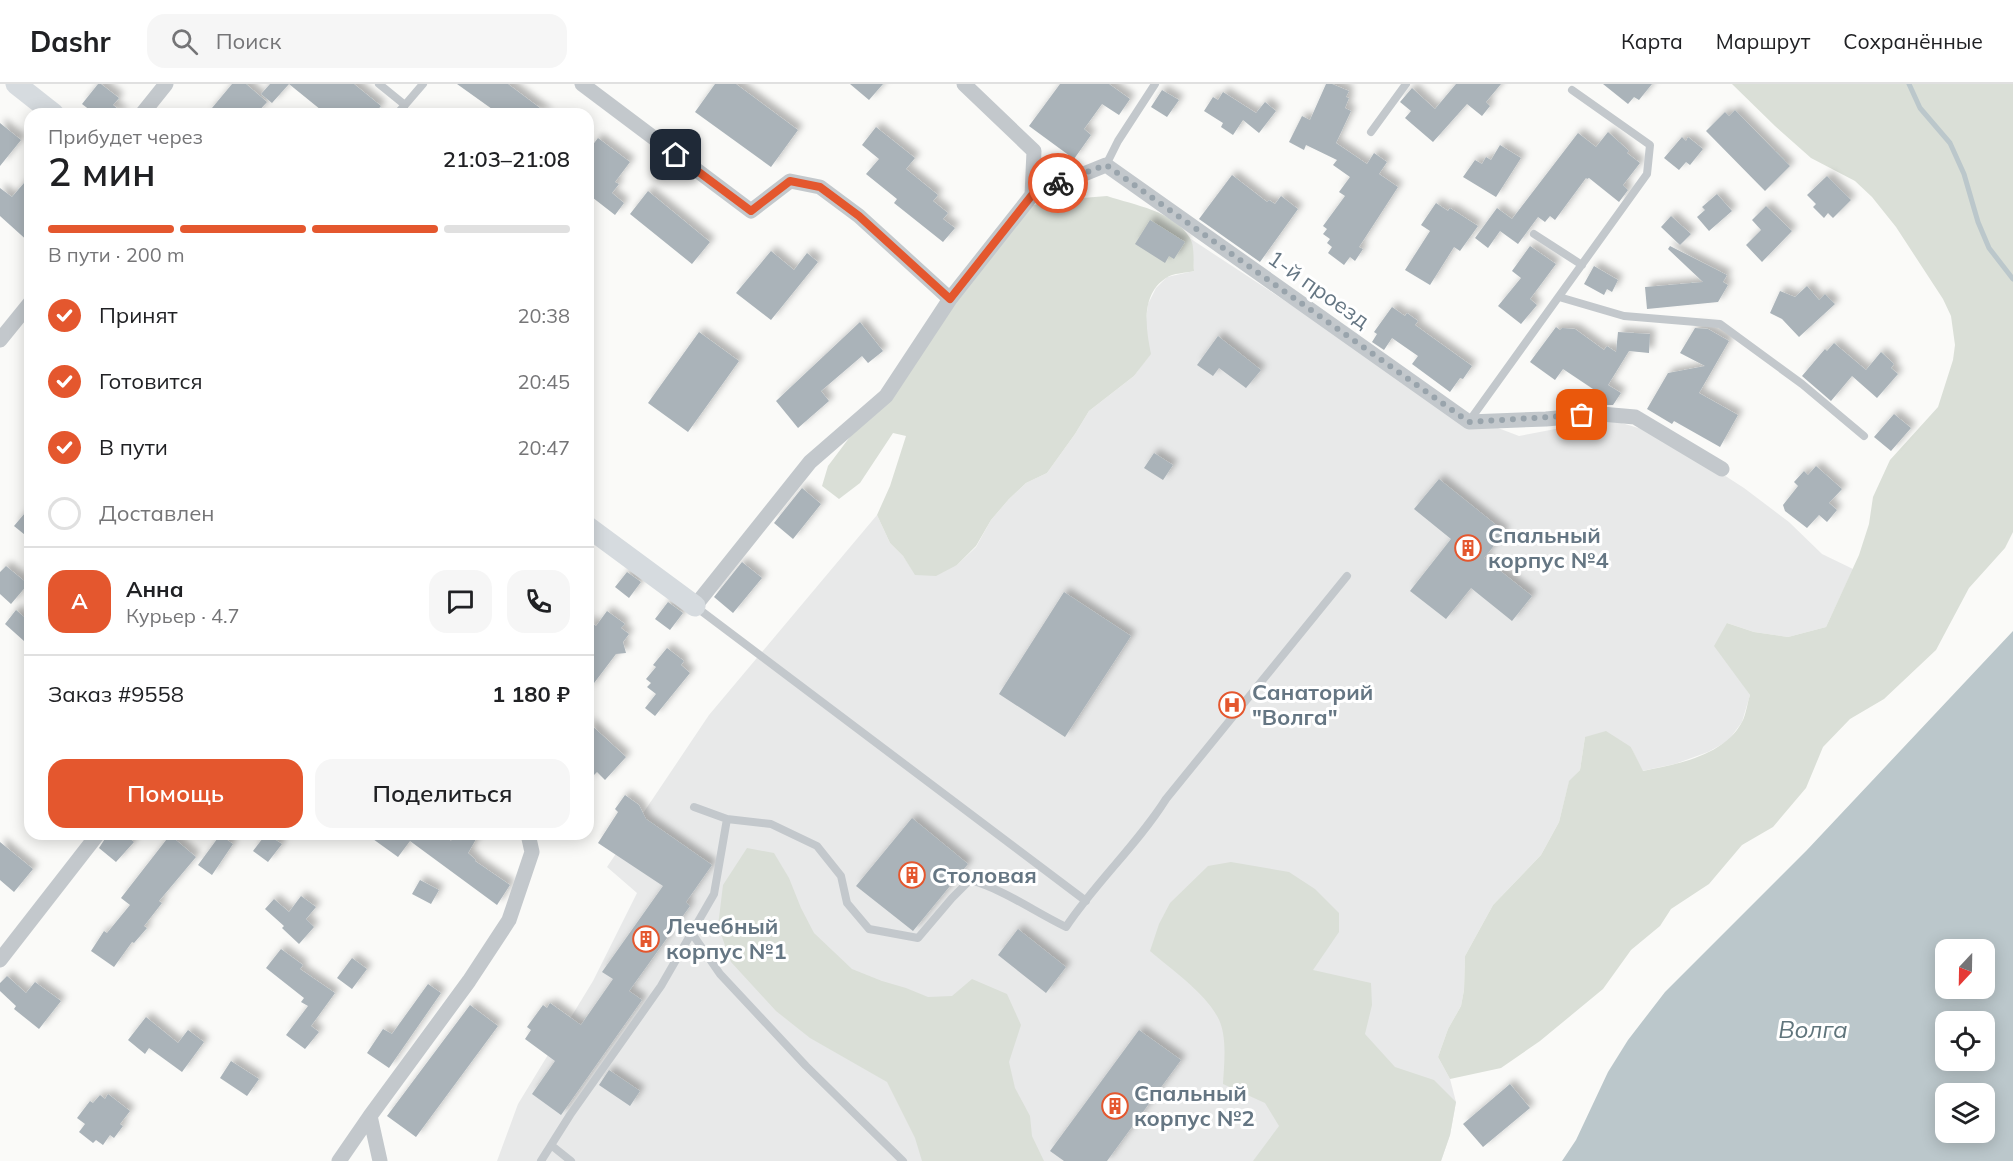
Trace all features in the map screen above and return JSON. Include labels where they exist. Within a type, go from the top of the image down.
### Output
[{"type":"street","points":[[16,84],[46,108]]},
{"type":"street","points":[[147,108],[166,84]]},
{"type":"street","points":[[582,84],[751,211],[790,181],[820,187],[859,216],[950,299]]},
{"type":"street","points":[[964,84],[1034,151],[1032,195]]},
{"type":"street","points":[[594,530],[695,606],[810,462],[886,396],[950,299],[1032,195],[1106,165]]},
{"type":"street","name":"1-й проезд","points":[[1106,165],[1469,422]]},
{"type":"street","points":[[0,340],[24,310]]},
{"type":"street","points":[[1469,422],[1601,414],[1635,417],[1722,469]]},
{"type":"street","points":[[0,960],[93,840]]},
{"type":"street","points":[[339,1161],[469,981],[509,920],[532,852],[529,840]]},
{"type":"street","points":[[370,1116],[380,1161]]},
{"type":"lane","points":[[379,84],[405,105]]},
{"type":"lane","points":[[402,108],[423,84]]},
{"type":"lane","points":[[1106,165],[1118,141],[1155,84]]},
{"type":"lane","points":[[1371,132],[1406,84]]},
{"type":"lane","points":[[1469,422],[1647,174],[1650,145],[1572,90]]},
{"type":"lane","points":[[1534,234],[1582,265]]},
{"type":"lane","points":[[1558,297],[1624,316],[1720,324],[1802,384],[1864,436]]},
{"type":"lane","points":[[694,807],[727,819],[771,824],[817,846],[841,876],[847,903],[868,929],[918,938],[970,880],[991,886],[1016,898],[1066,927],[1151,822],[1166,799],[1347,576]]},
{"type":"lane","points":[[695,606],[1086,901]]},
{"type":"lane","points":[[541,1161],[570,1115],[661,986],[714,894],[727,819]]},
{"type":"lane","points":[[691,932],[720,974],[806,1066],[903,1161]]},
{"type":"lane","points":[[551,1145],[571,1161]]},
{"type":"shaded area","points":[[1732,84],[2013,84],[2013,532],[2005,548],[1969,588],[1936,650],[1884,699],[1850,719],[1823,747],[1806,788],[1773,827],[1742,845],[1709,884],[1671,909],[1660,926],[1631,950],[1603,989],[1540,1041],[1501,1068],[1450,1079],[1438,1057],[1448,1029],[1461,1006],[1465,956],[1493,905],[1541,855],[1559,822],[1569,781],[1580,770],[1585,737],[1606,731],[1631,747],[1643,771],[1698,757],[1712,751],[1734,734],[1743,719],[1750,695],[1714,646],[1727,623],[1754,632],[1788,637],[1826,627],[1859,555],[1869,524],[1873,497],[1890,460],[1938,407],[1953,360],[1955,345],[1951,316],[1943,299],[1896,227],[1872,197],[1855,181],[1811,158]]},
{"type":"shaded area","points":[[1107,196],[1153,210],[1174,221],[1183,229],[1193,245],[1194,271],[1169,276],[1158,285],[1152,294],[1147,313],[1151,354],[1134,376],[1089,411],[1047,473],[1026,483],[1009,499],[991,520],[976,546],[957,565],[936,576],[915,575],[903,556],[890,543],[877,515],[890,486],[906,436],[893,433],[860,483],[839,499],[822,486],[828,466],[1023,207],[1058,200]]},
{"type":"shaded area","name":"Санаторий \"Волга\"","points":[[1191,239],[1451,410],[1519,436],[1608,419],[1662,435],[1744,488],[1789,522],[1822,554],[1853,569],[1826,627],[1788,637],[1754,632],[1727,623],[1738,677],[1750,695],[1742,722],[1728,741],[1708,752],[1675,764],[1642,771],[1631,747],[1585,737],[1580,770],[1569,782],[1559,822],[1541,855],[1493,905],[1465,956],[1461,1006],[1448,1029],[1438,1057],[1450,1079],[1456,1102],[1450,1135],[1441,1161],[497,1161],[518,1104],[593,981],[637,893],[607,867],[709,715],[877,515],[890,543],[903,556],[916,575],[957,565],[976,547],[991,520],[1009,499],[1026,483],[1047,473],[1089,411],[1134,376],[1150,354],[1145,327],[1148,304],[1156,288],[1167,277],[1194,271]]},
{"type":"shaded area","points":[[747,848],[774,853],[789,878],[814,933],[852,969],[928,997],[952,996],[972,979],[1007,994],[1021,1025],[1009,1062],[1015,1088],[1030,1116],[1032,1136],[1044,1161],[922,1161],[915,1138],[887,1082],[810,1038],[776,1011],[731,962],[718,926],[723,885]]},
{"type":"shaded area","points":[[1231,862],[1289,872],[1315,889],[1339,913],[1339,932],[1313,970],[1371,983],[1372,1005],[1365,1034],[1395,1067],[1434,1080],[1456,1102],[1450,1135],[1441,1161],[1253,1161],[1279,1126],[1265,1103],[1223,1084],[1224,1040],[1217,1016],[1196,990],[1150,951],[1159,924],[1170,903],[1208,866]]},
{"type":"water","name":"Волга","points":[[2013,631],[2013,1161],[1562,1161],[1576,1140],[1608,1072],[1628,1040],[1665,992],[1807,850]]},
{"type":"building","points":[[98,84],[119,98],[113,105],[117,108],[87,108],[82,104]]},
{"type":"building","points":[[232,84],[246,84],[267,102],[262,108],[212,108]]},
{"type":"building","points":[[270,84],[289,84],[272,103],[261,94]]},
{"type":"building","points":[[289,84],[354,84],[381,106],[379,108],[319,108]]},
{"type":"building","points":[[457,84],[508,84],[540,108],[491,108]]},
{"type":"building","points":[[715,84],[736,84],[798,130],[771,167],[695,112]]},
{"type":"building","points":[[850,84],[883,84],[869,100]]},
{"type":"building","points":[[1060,84],[1109,84],[1130,99],[1119,115],[1102,104],[1084,129],[1091,135],[1074,159],[1029,126]]},
{"type":"building","points":[[1326,84],[1349,91],[1345,108],[1351,111],[1336,143],[1367,164],[1374,153],[1387,162],[1379,174],[1398,187],[1359,247],[1363,249],[1355,261],[1350,257],[1344,265],[1328,253],[1332,247],[1327,243],[1330,239],[1323,234],[1327,229],[1323,226],[1345,196],[1339,192],[1350,177],[1333,165],[1337,160],[1306,145],[1304,150],[1289,142],[1302,116],[1310,120]]},
{"type":"building","points":[[1456,84],[1501,84],[1486,102],[1490,106],[1482,116],[1467,104],[1433,142],[1405,118],[1411,111],[1400,102],[1412,88],[1435,109]]},
{"type":"building","points":[[1603,84],[1652,84],[1639,100],[1634,97],[1628,104]]},
{"type":"building","points":[[1162,90],[1179,100],[1167,117],[1151,107]]},
{"type":"building","points":[[1223,92],[1256,113],[1265,102],[1276,111],[1259,133],[1243,120],[1233,135],[1221,127],[1223,123],[1204,111],[1213,97],[1218,100]]},
{"type":"building","points":[[1735,110],[1790,166],[1765,191],[1706,131],[1725,112],[1729,116]]},
{"type":"building","points":[[0,123],[21,140],[0,166]]},
{"type":"building","points":[[876,127],[915,158],[906,169],[938,195],[933,201],[948,213],[943,219],[955,228],[943,242],[894,203],[897,199],[866,174],[879,159],[862,145]]},
{"type":"building","points":[[1608,132],[1629,151],[1627,153],[1640,163],[1623,185],[1628,190],[1619,202],[1586,178],[1555,220],[1550,216],[1545,222],[1538,217],[1518,244],[1500,231],[1488,248],[1475,238],[1497,208],[1512,219],[1578,133],[1596,147]]},
{"type":"building","points":[[1682,137],[1686,141],[1688,137],[1703,149],[1690,165],[1686,162],[1679,170],[1664,158]]},
{"type":"building","points":[[598,138],[630,162],[615,182],[619,184],[612,193],[624,203],[615,215],[594,199],[594,143]]},
{"type":"building","points":[[1500,145],[1521,158],[1496,197],[1463,177],[1475,160],[1482,164],[1486,157],[1491,160]]},
{"type":"building","points":[[1232,175],[1267,202],[1269,200],[1275,204],[1281,196],[1298,209],[1260,262],[1199,219]]},
{"type":"building","points":[[1827,176],[1851,200],[1833,218],[1828,213],[1824,218],[1813,207],[1816,204],[1807,195]]},
{"type":"building","points":[[24,183],[24,238],[0,216],[0,188],[12,197]]},
{"type":"building","points":[[648,191],[710,242],[692,264],[630,214]]},
{"type":"building","points":[[1717,194],[1732,211],[1709,231],[1697,217],[1705,210],[1702,207]]},
{"type":"building","points":[[1436,203],[1448,211],[1450,208],[1478,226],[1460,251],[1454,247],[1430,285],[1405,270],[1430,231],[1421,225]]},
{"type":"building","points":[[1766,206],[1792,231],[1762,262],[1746,245],[1761,230],[1752,220]]},
{"type":"building","points":[[1671,216],[1691,234],[1680,245],[1661,227]]},
{"type":"building","points":[[1150,220],[1185,242],[1174,259],[1169,256],[1165,263],[1135,244]]},
{"type":"building","points":[[1530,246],[1556,264],[1530,299],[1537,305],[1521,324],[1498,306],[1521,278],[1512,271]]},
{"type":"building","points":[[1670,246],[1727,275],[1723,282],[1728,285],[1718,302],[1647,309],[1645,287],[1703,282],[1668,249]]},
{"type":"building","points":[[771,251],[794,270],[807,253],[818,262],[771,320],[736,293]]},
{"type":"building","points":[[1594,266],[1618,280],[1612,292],[1607,289],[1604,295],[1584,284]]},
{"type":"building","points":[[1807,286],[1819,300],[1825,294],[1835,304],[1799,337],[1782,319],[1770,313],[1780,291],[1795,297]]},
{"type":"building","points":[[1392,307],[1405,316],[1407,313],[1418,321],[1415,325],[1472,366],[1450,392],[1412,364],[1418,356],[1392,338],[1384,350],[1372,342],[1377,334],[1374,332]]},
{"type":"building","points":[[860,322],[883,351],[868,363],[862,356],[821,391],[829,401],[798,428],[776,401]]},
{"type":"building","points":[[1556,327],[1560,330],[1562,328],[1575,329],[1604,350],[1607,346],[1616,352],[1618,332],[1650,334],[1649,353],[1629,351],[1608,385],[1621,393],[1613,405],[1592,405],[1599,393],[1563,369],[1555,380],[1530,362]]},
{"type":"building","points":[[1695,328],[1708,329],[1729,341],[1699,393],[1738,415],[1720,447],[1674,421],[1672,424],[1647,409],[1668,373],[1705,366],[1680,353]]},
{"type":"building","points":[[699,332],[739,361],[688,432],[648,403]]},
{"type":"building","points":[[1218,336],[1261,370],[1246,388],[1219,368],[1213,376],[1197,365]]},
{"type":"building","points":[[1834,343],[1866,370],[1881,352],[1894,364],[1891,368],[1898,374],[1877,398],[1852,376],[1831,401],[1802,376],[1825,349],[1827,351]]},
{"type":"building","points":[[1894,414],[1911,428],[1891,451],[1874,437]]},
{"type":"building","points":[[1154,453],[1173,465],[1163,480],[1144,468]]},
{"type":"building","points":[[1816,466],[1842,489],[1829,503],[1837,510],[1827,522],[1819,515],[1807,528],[1785,511],[1783,505],[1798,486],[1794,482],[1804,471],[1808,475]]},
{"type":"building","name":"Спальный корпус №4","points":[[1439,479],[1505,532],[1484,558],[1532,596],[1512,621],[1471,588],[1446,619],[1410,591],[1451,539],[1414,509]]},
{"type":"building","points":[[802,488],[821,504],[793,539],[774,523]]},
{"type":"building","points":[[24,514],[24,534],[14,526]]},
{"type":"building","points":[[742,562],[762,578],[733,613],[714,597]]},
{"type":"building","points":[[6,566],[24,581],[24,589],[11,604],[0,594],[0,572]]},
{"type":"building","points":[[627,572],[641,582],[629,598],[615,587]]},
{"type":"building","points":[[1064,592],[1131,636],[1065,737],[999,694]]},
{"type":"building","points":[[668,602],[683,613],[670,630],[655,619]]},
{"type":"building","points":[[16,610],[24,617],[24,641],[5,624]]},
{"type":"building","points":[[607,611],[625,624],[621,628],[629,634],[623,642],[626,653],[616,654],[594,683],[594,624],[596,626]]},
{"type":"building","points":[[667,648],[684,661],[681,665],[690,673],[655,716],[645,708],[656,694],[647,687],[651,683],[646,679],[656,667],[653,665]]},
{"type":"building","points":[[594,728],[626,757],[605,780],[597,772],[594,775]]},
{"type":"building","points":[[625,795],[639,805],[646,819],[712,865],[686,902],[690,906],[629,991],[642,1000],[561,1115],[532,1094],[555,1061],[525,1039],[531,1030],[527,1027],[543,1005],[547,1008],[550,1003],[581,1025],[613,979],[602,972],[663,886],[598,843],[618,812],[615,809]]},
{"type":"building","name":"Столовая","points":[[912,818],[968,864],[913,931],[856,886]]},
{"type":"building","points":[[104,840],[132,840],[134,842],[116,862],[99,848]]},
{"type":"building","points":[[166,840],[176,840],[196,857],[159,901],[162,903],[144,926],[147,928],[134,943],[132,942],[114,967],[91,951],[104,931],[107,933],[130,905],[121,898]]},
{"type":"building","points":[[216,840],[227,840],[233,844],[212,875],[198,865]]},
{"type":"building","points":[[261,840],[276,840],[282,844],[268,862],[253,851]]},
{"type":"building","points":[[374,840],[476,840],[468,853],[475,861],[510,885],[497,905],[410,841],[398,857]]},
{"type":"building","points":[[0,842],[33,869],[14,892],[0,880]]},
{"type":"building","points":[[420,880],[439,890],[431,904],[412,894]]},
{"type":"building","points":[[301,896],[316,907],[306,919],[314,927],[299,944],[265,909],[274,899],[289,912]]},
{"type":"building","points":[[1018,929],[1066,967],[1046,993],[998,955]]},
{"type":"building","points":[[281,949],[303,965],[300,969],[335,993],[311,1026],[319,1032],[305,1049],[286,1035],[308,1006],[301,1002],[304,998],[266,968]]},
{"type":"building","points":[[352,958],[367,969],[352,989],[337,978]]},
{"type":"building","points":[[7,976],[26,993],[35,982],[61,1001],[39,1029],[14,1009],[16,1006],[0,991],[0,983]]},
{"type":"building","points":[[428,984],[441,993],[389,1068],[367,1053],[383,1029],[392,1034]]},
{"type":"building","points":[[470,1005],[498,1026],[416,1137],[387,1116]]},
{"type":"building","points":[[146,1017],[178,1043],[188,1030],[204,1042],[182,1072],[149,1048],[145,1054],[128,1040]]},
{"type":"building","name":"Спальный корпус №2","points":[[1139,1030],[1181,1060],[1107,1161],[1064,1161],[1050,1151]]},
{"type":"building","points":[[231,1061],[259,1079],[247,1096],[220,1078]]},
{"type":"building","points":[[609,1070],[640,1091],[630,1106],[599,1085]]},
{"type":"building","points":[[1510,1084],[1530,1108],[1483,1147],[1463,1124]]},
{"type":"building","points":[[108,1094],[130,1111],[120,1124],[123,1126],[114,1138],[110,1135],[103,1145],[96,1140],[93,1143],[79,1132],[85,1124],[77,1118],[90,1101],[93,1103],[100,1095],[105,1099]]},
{"type":"waterway","points":[[1909,84],[1920,108],[1950,143],[1964,174],[1978,222],[1989,248],[2013,279]]},
{"type":"way so far","points":[[1058,183],[1106,165],[1469,422],[1582,415]]},
{"type":"place","name":"Спальный корпус №4","points":[[1468,548]]},
{"type":"place","name":"Санаторий \"Волга\"","points":[[1232,705]]},
{"type":"place","name":"Столовая","points":[[912,875]]},
{"type":"place","name":"Лечебный корпус №1","points":[[646,939]]},
{"type":"place","name":"Спальный корпус №2","points":[[1115,1106]]},
{"type":"route","points":[[676,155],[751,211],[790,181],[820,187],[859,216],[950,299],[1032,195],[1058,183]]}]
